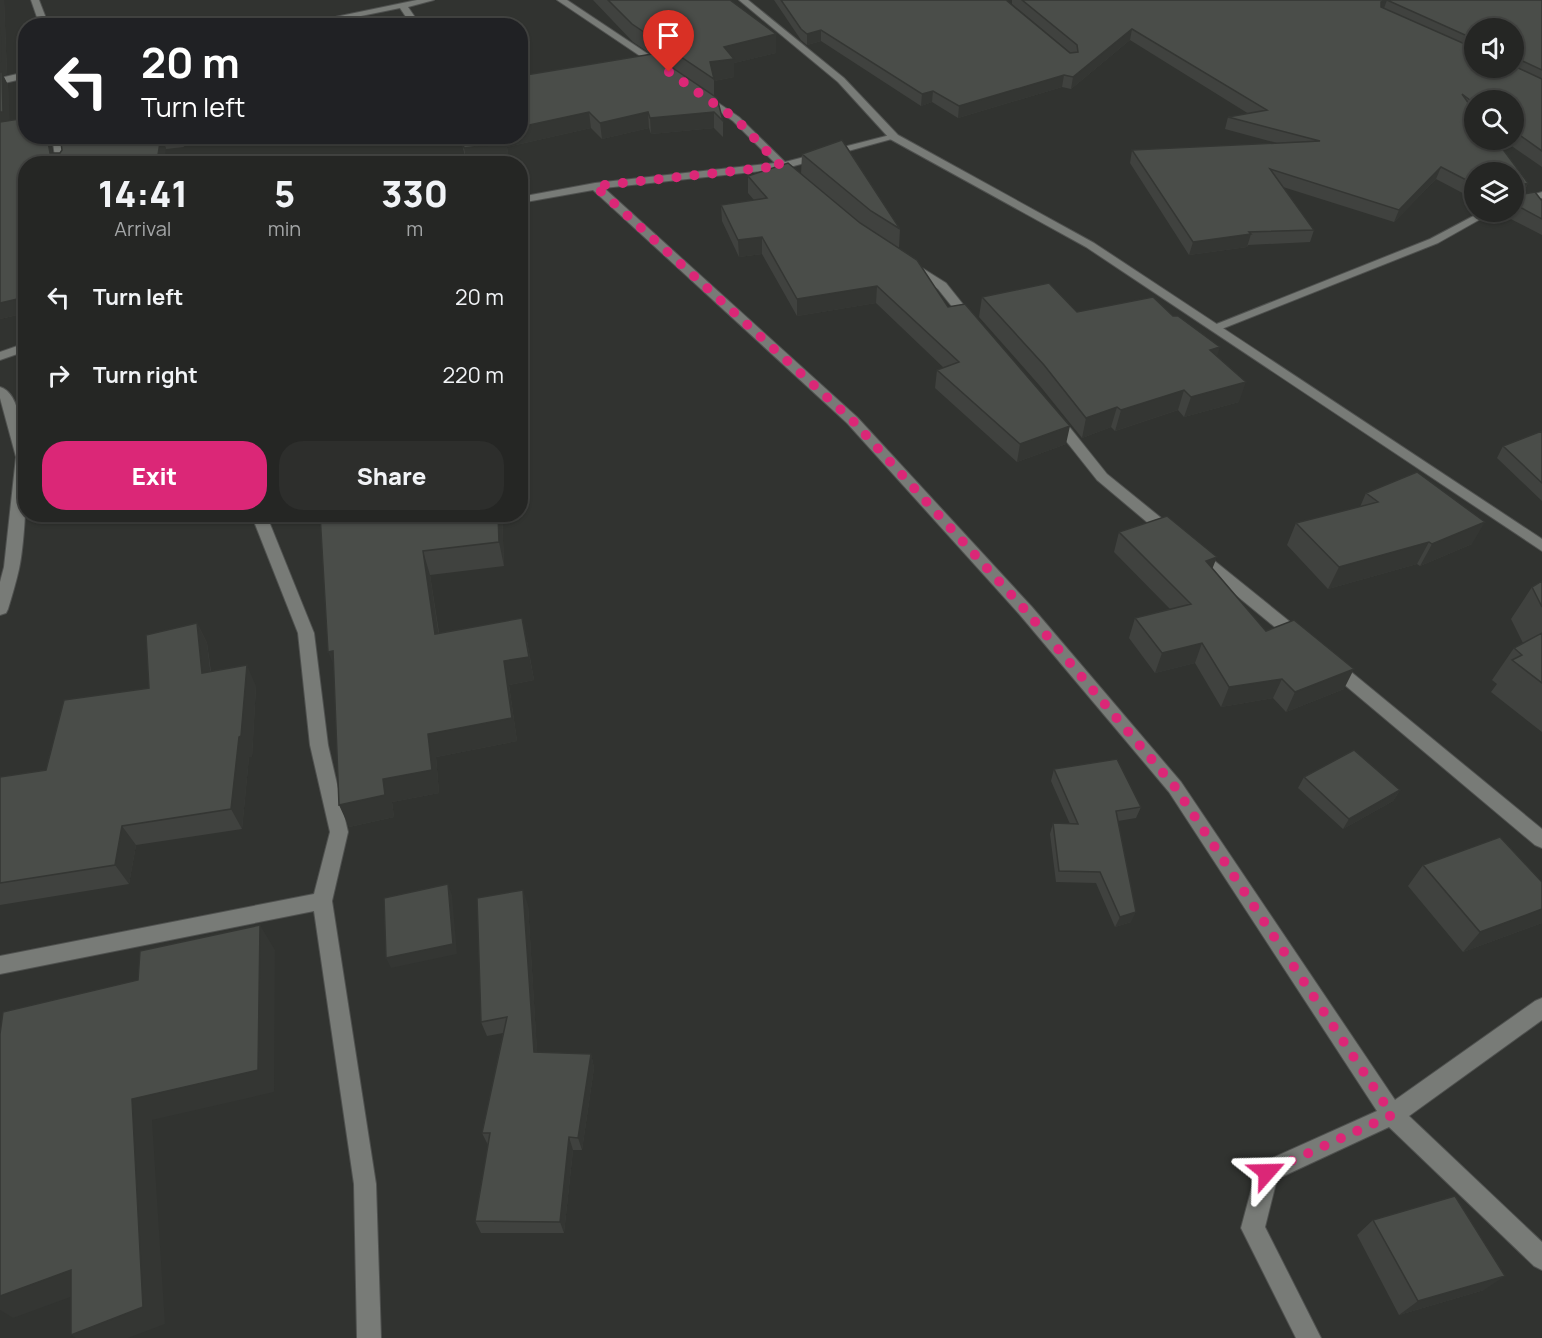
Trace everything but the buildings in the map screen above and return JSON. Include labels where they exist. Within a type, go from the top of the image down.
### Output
[{"type":"street","points":[[35,0],[42,18]]},
{"type":"street","points":[[336,18],[430,0]]},
{"type":"street","points":[[561,0],[669,72]]},
{"type":"street","points":[[743,0],[841,80],[894,137],[1090,245],[1542,546]]},
{"type":"street","points":[[402,5],[411,18]]},
{"type":"street","points":[[0,81],[18,77]]},
{"type":"street","points":[[688,86],[736,119],[781,166],[806,187]]},
{"type":"street","points":[[528,199],[595,186],[781,166],[894,137]]},
{"type":"street","points":[[595,186],[852,420],[1026,611],[1175,787],[1392,1115],[1542,1258]]},
{"type":"street","points":[[1524,200],[1542,195]]},
{"type":"street","points":[[1215,327],[1434,241],[1469,222]]},
{"type":"street","points":[[898,256],[942,286],[978,330]]},
{"type":"street","points":[[0,356],[18,350]]},
{"type":"street","points":[[0,391],[6,396],[18,439]]},
{"type":"street","points":[[1047,408],[1102,477],[1542,840]]},
{"type":"street","points":[[0,609],[12,567],[18,507]]},
{"type":"street","points":[[262,522],[306,633],[319,745],[339,832],[322,901],[365,1184],[369,1338]]},
{"type":"street","points":[[0,965],[322,901]]},
{"type":"street","points":[[1309,1338],[1253,1228],[1267,1172],[1392,1115],[1542,1008]]},
{"type":"route","points":[[669,72],[736,119],[781,166],[595,186],[852,420],[1026,611],[1175,787],[1392,1115],[1267,1172]]}]
